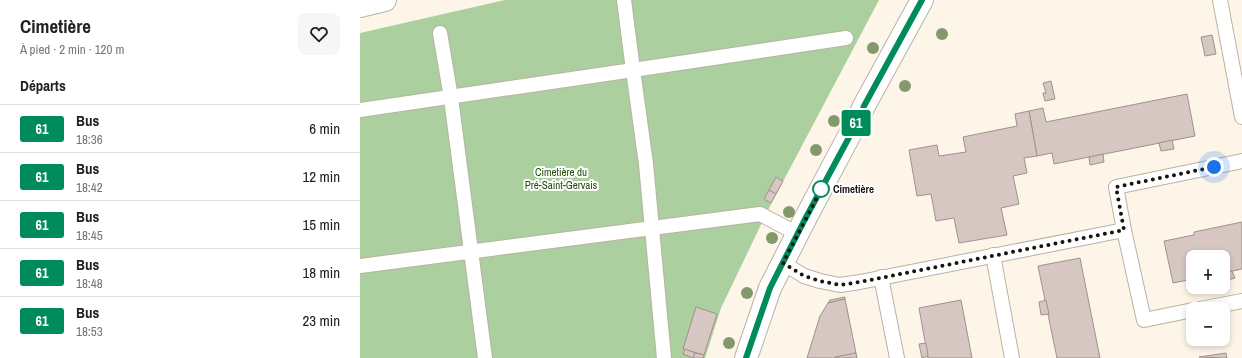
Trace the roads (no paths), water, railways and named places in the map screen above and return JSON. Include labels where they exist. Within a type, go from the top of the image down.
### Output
[{"type":"street","points":[[360,6],[385,0]]},
{"type":"street","points":[[746,358],[770,288],[860,117],[864,106],[922,0]]},
{"type":"lane","points":[[624,0],[646,164],[664,358]]},
{"type":"lane","points":[[1220,0],[1242,117]]},
{"type":"lane","points":[[440,33],[485,358]]},
{"type":"lane","points":[[360,110],[450,98],[846,38]]},
{"type":"lane","points":[[1186,311],[1144,320],[1116,187],[1242,161]]},
{"type":"lane","points":[[360,266],[760,214],[798,234]]},
{"type":"lane","points":[[783,263],[804,276],[840,285],[1124,230]]},
{"type":"lane","points":[[993,255],[1012,358]]},
{"type":"lane","points":[[880,277],[897,358]]},
{"type":"lane","points":[[1230,303],[1242,301]]},
{"type":"place","name":"Cimetière","points":[[821,189]]},
{"type":"park label","name":"Cimetière du Pré-Saint-Gervais","points":[[561,178]]}]
